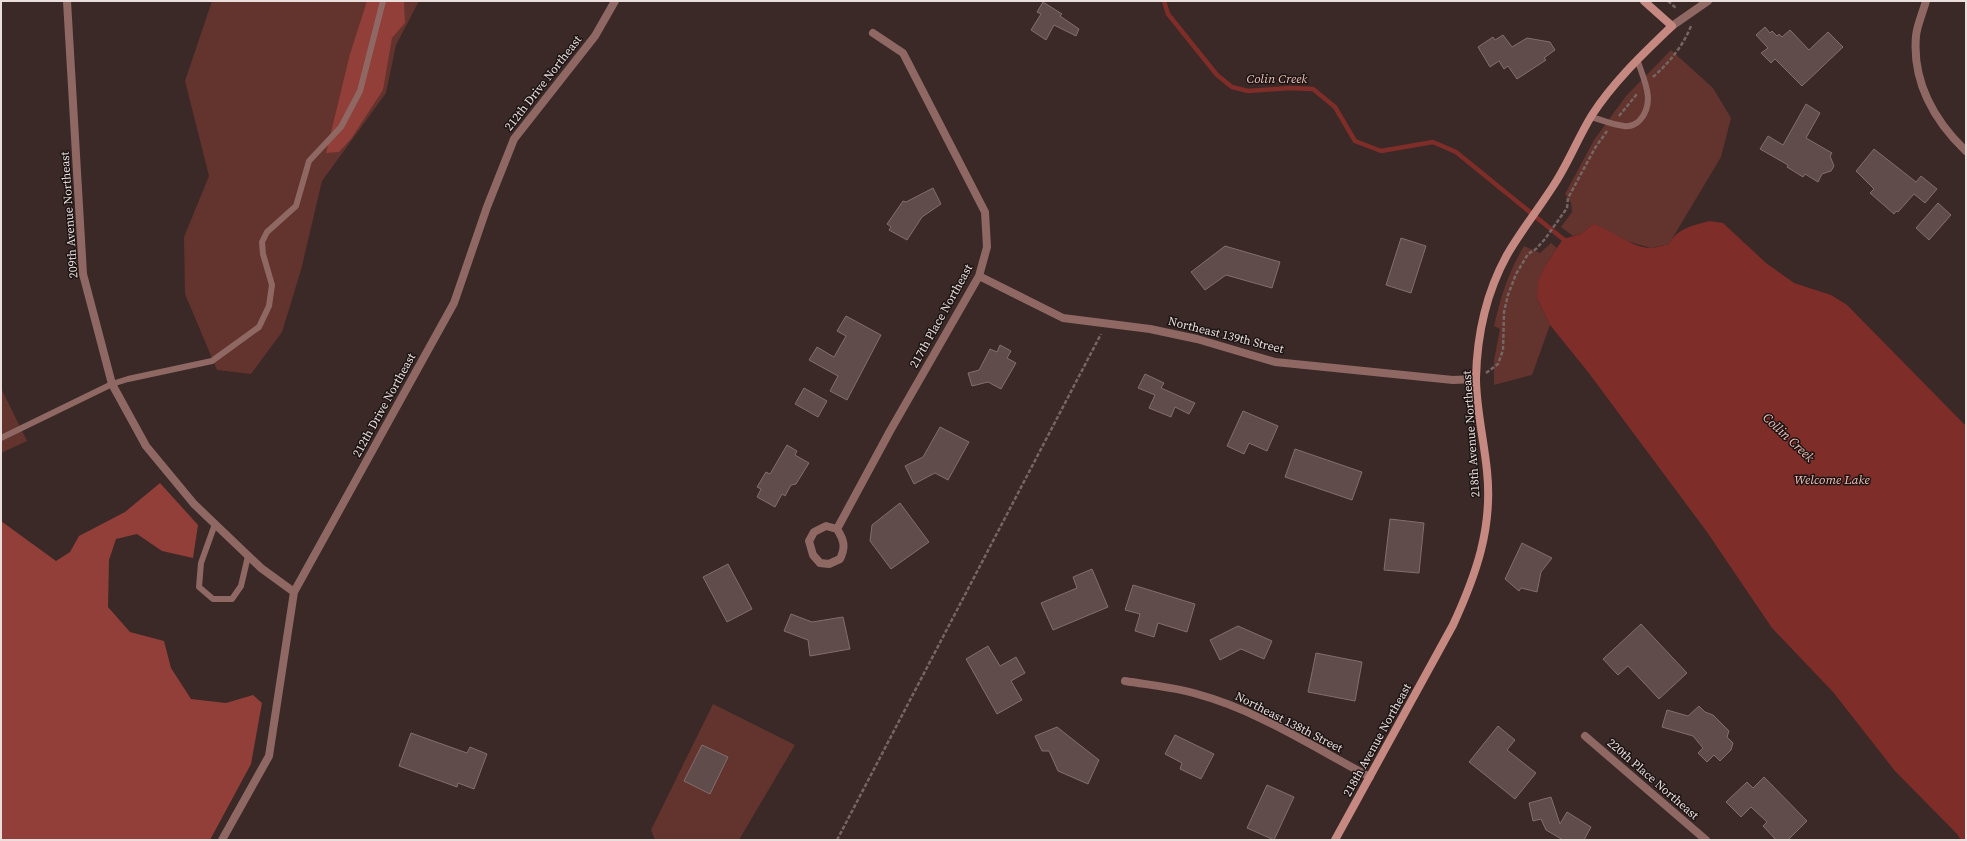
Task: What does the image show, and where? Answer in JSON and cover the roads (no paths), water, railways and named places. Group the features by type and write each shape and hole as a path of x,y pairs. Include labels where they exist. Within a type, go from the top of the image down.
{"street":[{"name":"209th Avenue Northeast","path":"67,1 83,274 112,384 146,446 194,504 261,568 294,592"},
{"name":"212th Drive Northeast","path":"222,840 269,756 294,592 454,303 487,207 514,139 595,36 615,1"},
{"path":"1644,1 1672,26 1708,1"},
{"path":"1926,1 1916,36 1918,67 1923,88 1929,106 1950,135 1966,151"},
{"name":"218th Avenue Northeast","path":"1336,840 1453,626 1469,591 1480,560 1485,537 1488,508 1487,473 1476,379 1481,327 1490,292 1508,255 1557,180 1592,116 1608,92 1637,59 1672,26"},
{"name":"217th Place Northeast","path":"837,529 890,431 979,276 987,247 985,212 903,53 874,33"},
{"name":"Northeast 139th Street","path":"979,276 1063,318 1150,329 1197,339 1275,362 1453,380 1476,379"},
{"path":"826,526 837,529 844,540 844,551 840,559 829,564 820,563 813,555 809,541 814,532 826,526"},
{"name":"Northeast 138th Street","path":"1125,681 1197,694 1228,704 1370,776"},
{"name":"220th Place Northeast","path":"1585,736 1706,840"}],"lane":[{"path":"1,438 112,384 128,379 212,362 259,327 269,306 272,285 263,254 262,242 267,232 296,206 309,161 341,127 360,91 383,1"},
{"path":"1592,116 1626,126 1637,124 1646,113 1649,106 1649,97 1637,59"},
{"path":"215,524 201,563 200,587 213,599 232,599 241,586 248,556"}],"water":[{"name":"Welcome Lake","path":"1709,221 1723,223 1766,263 1794,283 1831,295 1847,305 1966,426 1966,840 1961,840 1957,834 1895,771 1833,692 1772,628 1707,532 1588,372 1550,325 1537,298 1538,282 1545,266 1563,239 1581,234 1593,224 1635,245 1655,248 1669,244 1677,234 1686,228"}],"waterway":[{"name":"Colin Creek","path":"1164,1 1168,14 1217,75 1232,87 1248,91 1290,88 1313,89 1335,107 1355,141 1381,151 1433,142 1456,152 1568,243"}],"water label":[{"name":"Collin Creek","path":"1789,437"}]}
